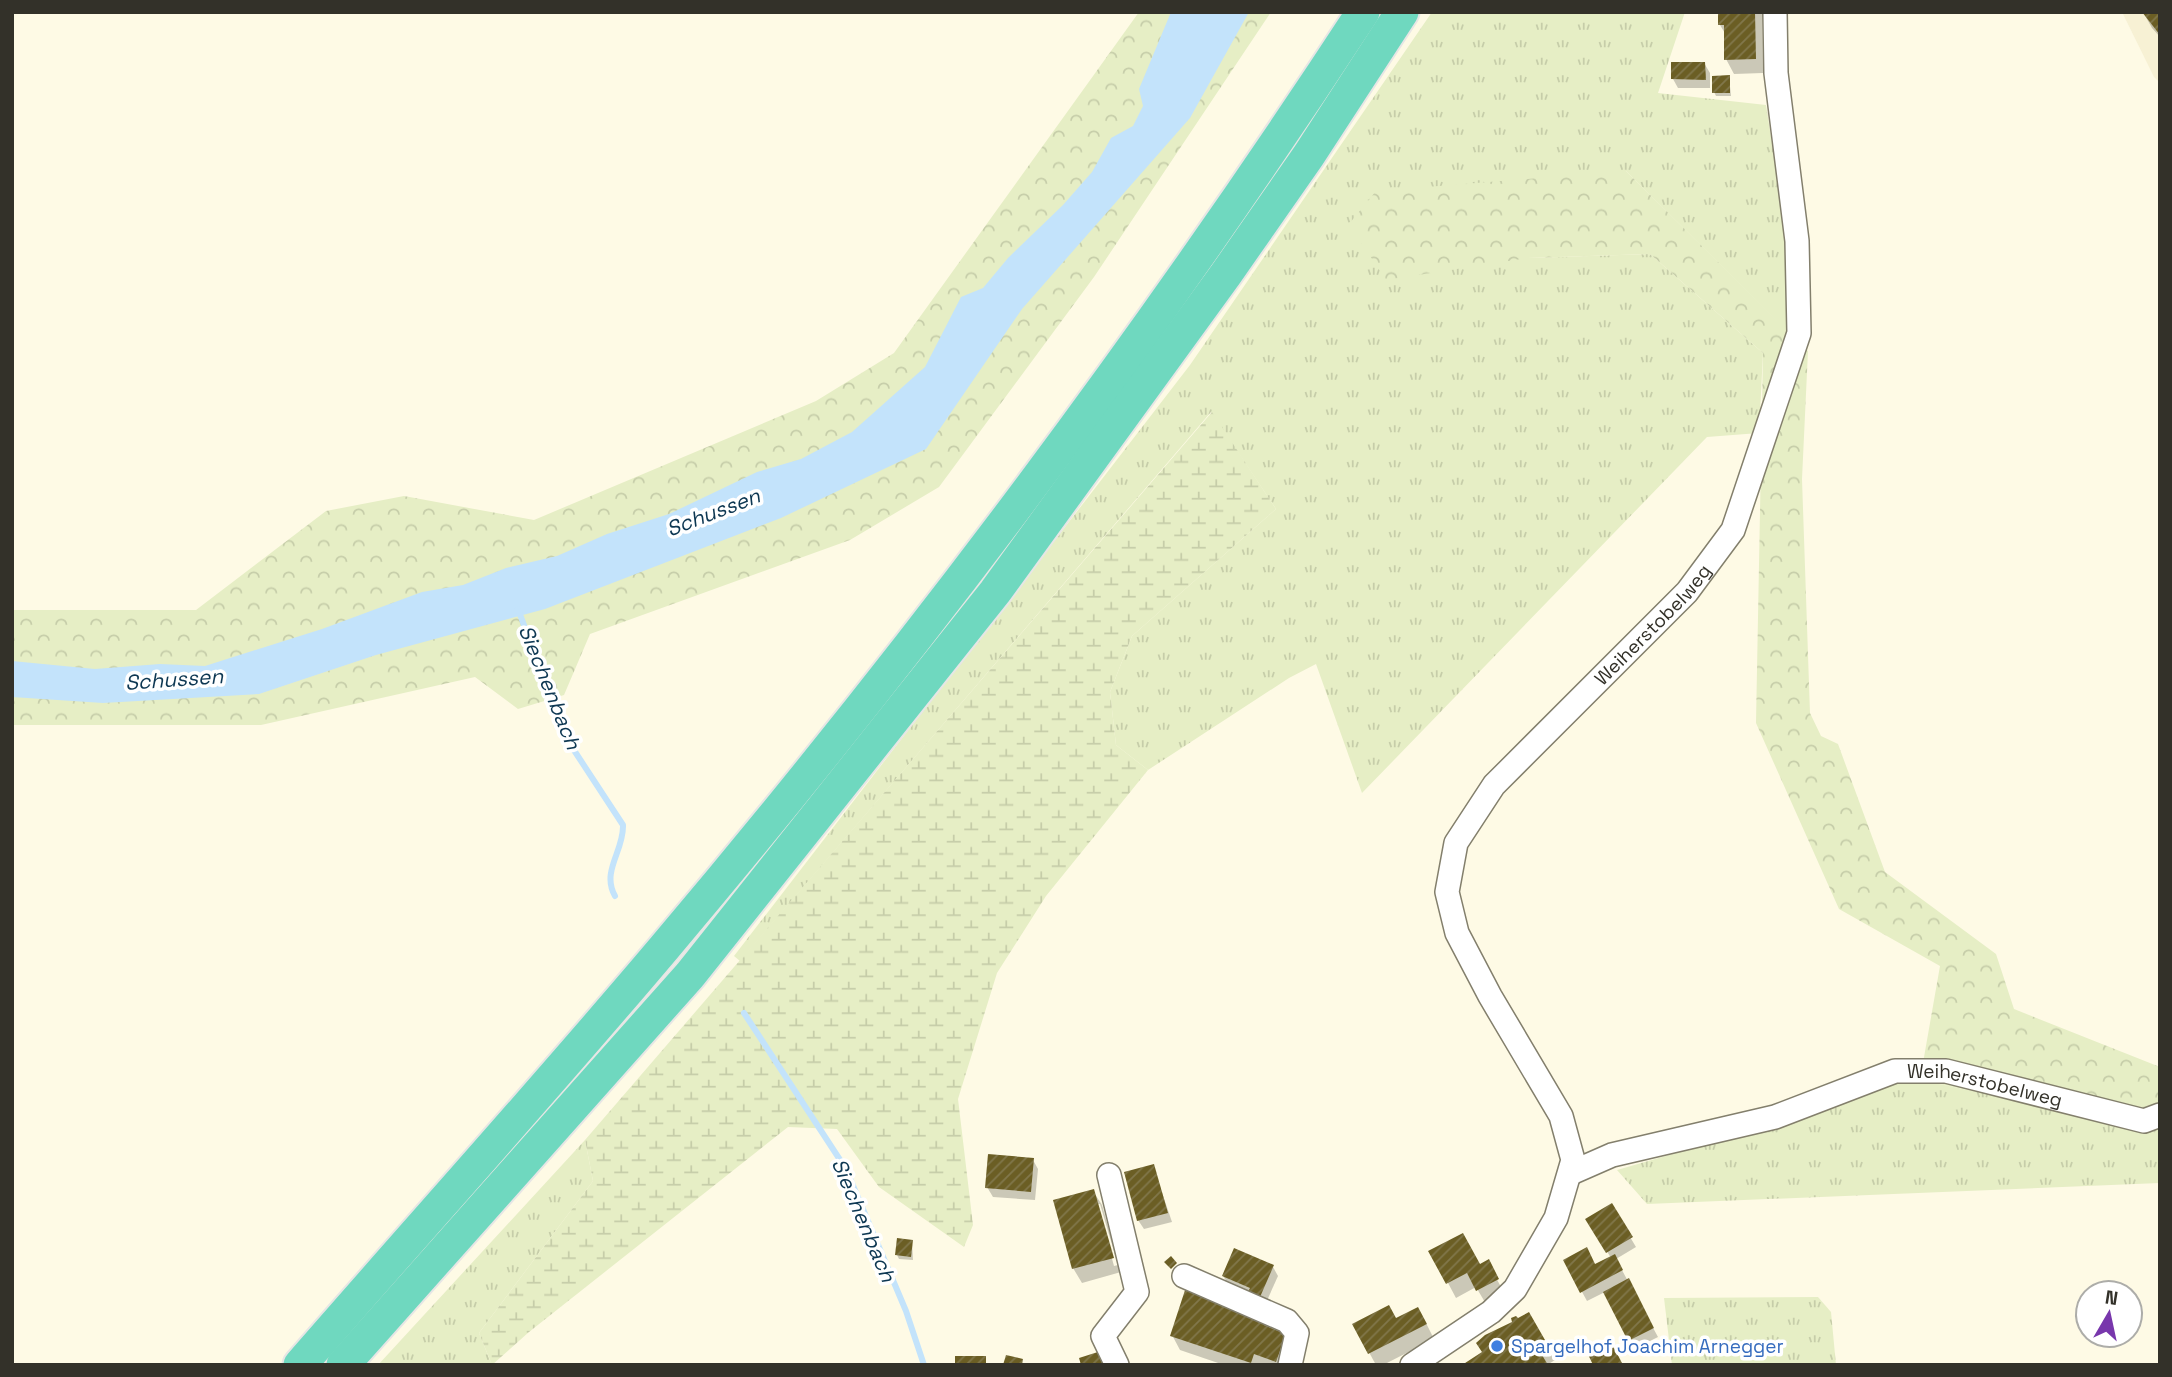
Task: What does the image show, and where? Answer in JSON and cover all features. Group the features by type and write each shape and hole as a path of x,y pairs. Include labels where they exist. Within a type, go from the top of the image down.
{"highway":[{"path":"300,1365 664,948 857,712 1045,471 1281,138 1363,12"},
{"path":"343,1365 690,975 995,592 1256,230 1402,12"}],"street":[{"name":"Weiherstobelweg","path":"1412,1365 1506,1301 1525,1274 1556,1218 1573,1160 1561,1116 1490,996 1457,933 1447,892 1457,843 1494,785 1687,592 1733,530 1799,333 1797,240 1776,73 1775,12"},
{"name":"Weiherstobelweg","path":"1571,1173 1612,1155 1775,1117 1895,1071 1946,1071 2144,1121 2160,1115"},
{"path":"1109,1175 1138,1292 1103,1336 1117,1365"},
{"path":"1184,1276 1287,1321 1297,1333 1290,1365"}],"shaded area":[{"path":"2122,12 2160,12 2160,83 2154,77"}],"green space":[{"path":"1139,12 1271,12 1094,277 939,487 850,540 590,634 564,695 518,709 475,677 261,725 12,725 12,610 196,610 326,511 404,496 534,520 816,401 894,353"},
{"path":"1432,12 1685,12 1658,93 1766,105 1788,246 1787,331 1626,171 1528,258 1650,254 1763,353 1759,433 1707,437 1362,793 1316,664 1289,678 1148,770 1116,745 1110,692 1132,636 1276,509 1211,412 740,961 734,956 1190,365"},
{"path":"1626,171 1808,351 1802,479 1810,713 1821,736 1838,744 1885,872 1996,954 2014,1009 2160,1067 2160,1130 1920,1080 1940,966 1839,909 1756,723 1763,353 1650,254 1528,258 1386,280 1349,224 1376,191"},
{"path":"1212,412 1276,509 1132,636 1110,692 1116,745 1148,770 1046,896 997,973 958,1099 973,1225 964,1247 879,1187 837,1129 788,1127 529,1332 492,1365 479,1333 593,1181 585,1140"},
{"path":"1920,1080 2160,1130 2160,1183 1647,1204 1617,1170 1780,1123 1889,1082"},
{"path":"585,1140 593,1181 479,1333 492,1365 378,1365"},
{"path":"1818,1297 1831,1312 1836,1365 1672,1365 1664,1298"}],"water":[{"name":"Schussen","path":"1171,12 1249,12 1190,118 1022,309 926,449 781,518 545,609 376,655 259,694 103,703 12,697 12,661 95,669 160,664 205,666 322,629 422,592 463,585 506,568 557,556 607,534 669,514 757,472 801,459 852,432 925,367 961,297 983,288 1008,258 1063,205 1092,172 1111,138 1133,126 1143,106 1139,89"}],"building":[{"path":"1718,12 1755,12 1756,59 1724,60 1724,25 1718,25"},
{"path":"2142,12 2160,12 2160,35"},
{"path":"1671,62 1705,62 1706,80 1671,79"},
{"path":"1730,75 1730,93 1712,93 1712,76"},
{"path":"988,1154 1034,1158 1031,1192 985,1188"},
{"path":"1154,1164 1168,1213 1137,1221 1124,1172"},
{"path":"1094,1189 1114,1258 1072,1269 1053,1200"},
{"path":"1612,1203 1633,1237 1606,1253 1585,1219"},
{"path":"1463,1233 1480,1264 1489,1259 1499,1279 1476,1291 1467,1273 1446,1284 1428,1251"},
{"path":"897,1238 913,1240 911,1257 895,1255"},
{"path":"1587,1247 1595,1264 1615,1254 1623,1270 1580,1293 1563,1260"},
{"path":"1234,1248 1274,1265 1260,1297 1248,1292 1250,1288 1222,1276"},
{"path":"1171,1256 1177,1263 1171,1269 1164,1262"},
{"path":"1629,1278 1654,1328 1628,1341 1603,1292"},
{"path":"1187,1284 1205,1290 1202,1297 1266,1319 1264,1325 1286,1334 1276,1362 1254,1354 1251,1363 1170,1336"},
{"path":"1389,1305 1396,1318 1418,1307 1427,1324 1368,1354 1352,1324"},
{"path":"1529,1312 1545,1340 1536,1345 1548,1365 1462,1365 1482,1352 1476,1343 1485,1335 1512,1322 1511,1318 1518,1318"},
{"path":"1609,1338 1623,1365 1593,1365 1586,1350"},
{"path":"1101,1351 1105,1365 1081,1365 1079,1358"},
{"path":"1006,1355 1023,1359 1022,1365 1003,1365"},
{"path":"955,1356 986,1356 986,1365 955,1365"}],"waterway":[{"name":"Siechenbach","path":"518,609 566,738 623,825 610,878 615,896"},
{"name":"Siechenbach","path":"744,1013 846,1169 906,1311 924,1365"}],"place":[{"name":"Spargelhof Joachim Arnegger","path":"1497,1346"}]}
